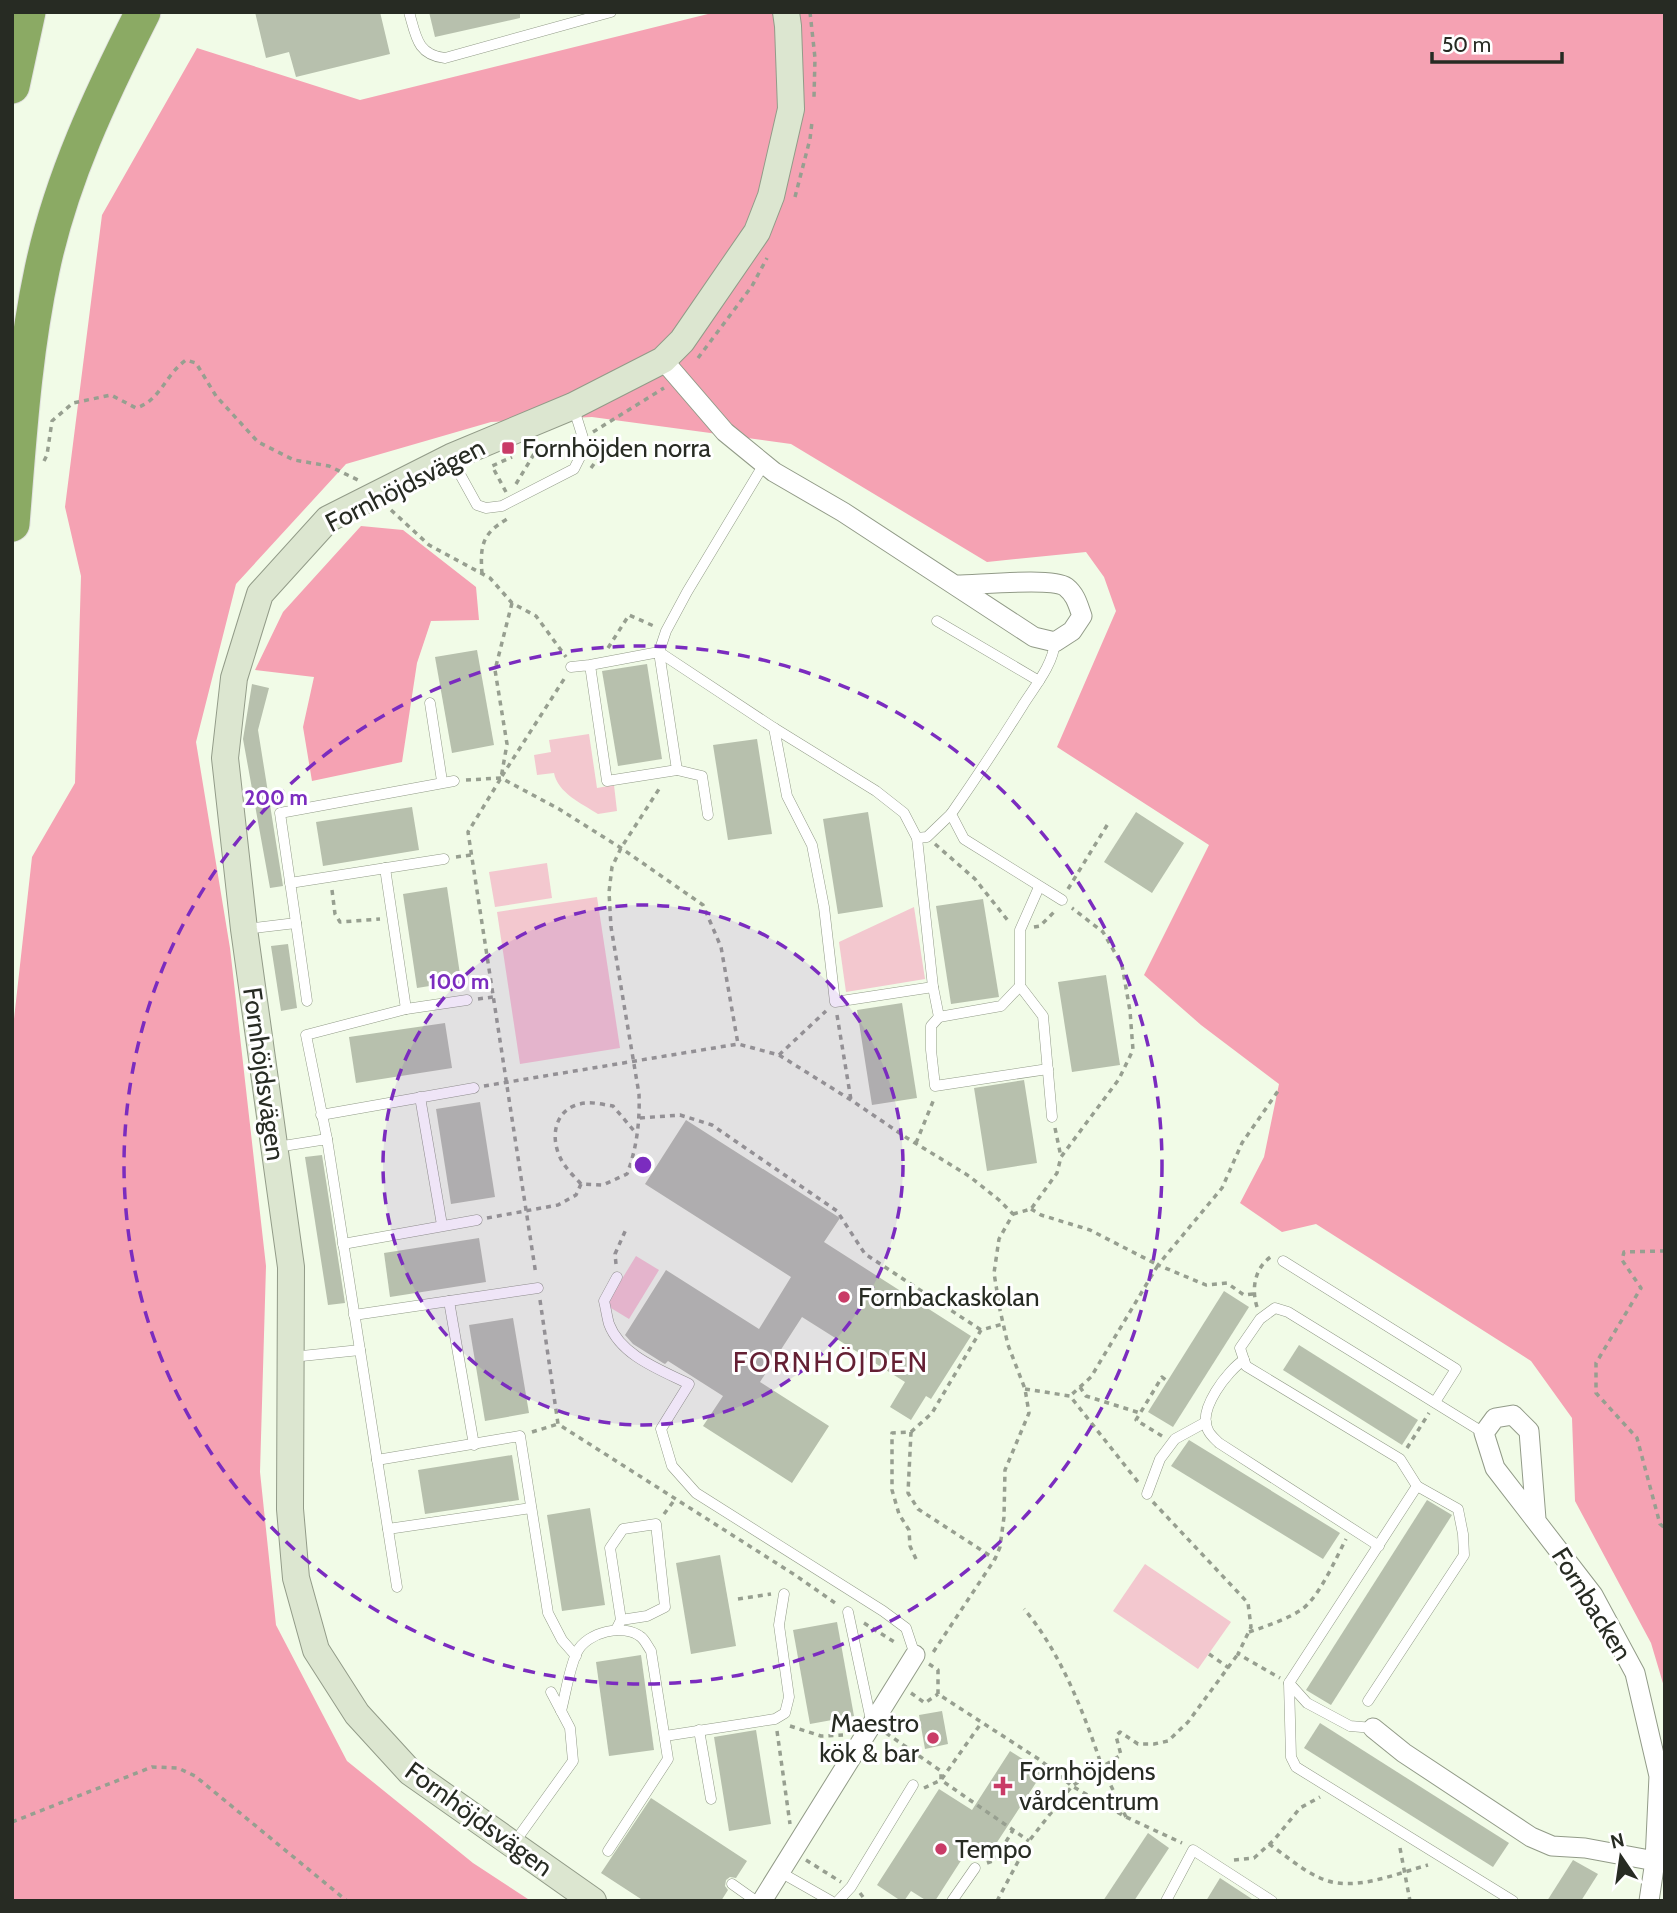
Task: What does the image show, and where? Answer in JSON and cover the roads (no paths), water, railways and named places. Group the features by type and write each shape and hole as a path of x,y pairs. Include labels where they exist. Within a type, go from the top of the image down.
{"highway":[{"path":"12,86 27,12"},
{"path":"12,524 24,375 42,270 75,162 103,91 143,12"}],"street":[{"name":"Fornhöjdsvägen","path":"593,1901 410,1772 357,1714 316,1650 296,1578 290,1509 291,1267 244,929 225,758 234,678 260,594 328,519 451,457 573,406 663,360 682,341 757,232 771,195 791,109 786,12"},
{"path":"663,360 725,432 764,464 957,585 1034,638 1055,642 1072,631 1082,616 1076,597 1064,585 1036,582 957,585"},
{"name":"Fornbacken","path":"1536,1519 1529,1431 1513,1415 1495,1418 1484,1433 1495,1468 1593,1595 1635,1673 1659,1776 1656,1861 1649,1901"},
{"path":"762,1901 786,1875 921,1663"},
{"path":"1373,1728 1405,1753 1531,1837 1552,1846 1585,1848 1656,1861"}],"lane":[{"path":"409,12 420,47 430,56 445,58 611,12"},
{"path":"451,457 477,505 486,508 502,506 574,469 581,455 583,438 573,406"},
{"path":"677,770 659,652 666,631 764,464"},
{"path":"937,621 1039,681"},
{"path":"922,838 951,814 995,751 1039,681 1054,653 1055,642"},
{"path":"571,667 659,652 876,791 904,813 922,838 933,987 939,1017"},
{"path":"595,664 607,781 677,770 702,776 708,815"},
{"path":"430,703 442,781"},
{"path":"774,728 787,796 811,845 824,907 835,1002 933,987"},
{"path":"307,1001 280,813 454,780"},
{"path":"951,814 964,839 1062,900"},
{"path":"290,883 444,859"},
{"path":"385,868 406,1009"},
{"path":"1039,887 1020,930 1020,986 1043,1016 1052,1117"},
{"path":"244,929 296,923"},
{"path":"1020,986 1001,1006 939,1017 931,1026 935,1086 1048,1069"},
{"path":"397,1587 327,1139 306,1035 406,1009 467,1000"},
{"path":"321,1115 474,1088"},
{"path":"420,1097 442,1226"},
{"path":"275,1147 327,1139"},
{"path":"343,1244 477,1220"},
{"path":"1283,1261 1456,1369 1435,1402"},
{"path":"617,1277 604,1301 609,1325 621,1343 642,1360 689,1384 661,1429 672,1465 696,1493 904,1626 921,1663"},
{"path":"354,1315 538,1288"},
{"path":"449,1301 474,1445"},
{"path":"1368,1701 1464,1555 1464,1534 1458,1509 1418,1486 1400,1459 1246,1366 1240,1348 1260,1319 1275,1308 1288,1312 1484,1433"},
{"path":"292,1357 360,1350"},
{"path":"1244,1360 1231,1368 1206,1409 1206,1429 1219,1443 1379,1546"},
{"path":"1147,1494 1160,1459 1172,1442 1206,1422"},
{"path":"377,1460 520,1436 548,1613 562,1640 576,1656"},
{"path":"1418,1486 1289,1683 1291,1757 1296,1767 1513,1901"},
{"path":"388,1529 531,1508"},
{"path":"561,1711 576,1656 586,1641 618,1625 666,1607 656,1524 623,1530 610,1548 618,1625"},
{"path":"665,1736 775,1719 785,1713 789,1697 779,1625 784,1594"},
{"path":"848,1612 874,1734"},
{"path":"608,1851 668,1759 651,1651 641,1637 618,1625"},
{"path":"1289,1683 1307,1703 1350,1726 1373,1728"},
{"path":"512,1846 573,1761 570,1728 551,1692"},
{"path":"699,1730 711,1799"},
{"path":"838,1901 850,1887 913,1785"},
{"path":"1166,1901 1193,1850 1272,1901"},
{"path":"952,1901 975,1867"},
{"path":"786,1875 831,1901"},
{"path":"732,1884 756,1901"}],"place":[{"name":"Fornhöjden norra","path":"508,448"},
{"name":"Fornbackaskolan","path":"844,1297"},
{"name":"Maestro kök & bar","path":"933,1738"},
{"name":"Fornhöjdens vårdcentrum","path":"1003,1786"},
{"name":"Tempo","path":"941,1849"}],"district":[{"name":"FORNHÖJDEN","path":"831,1362"}]}
